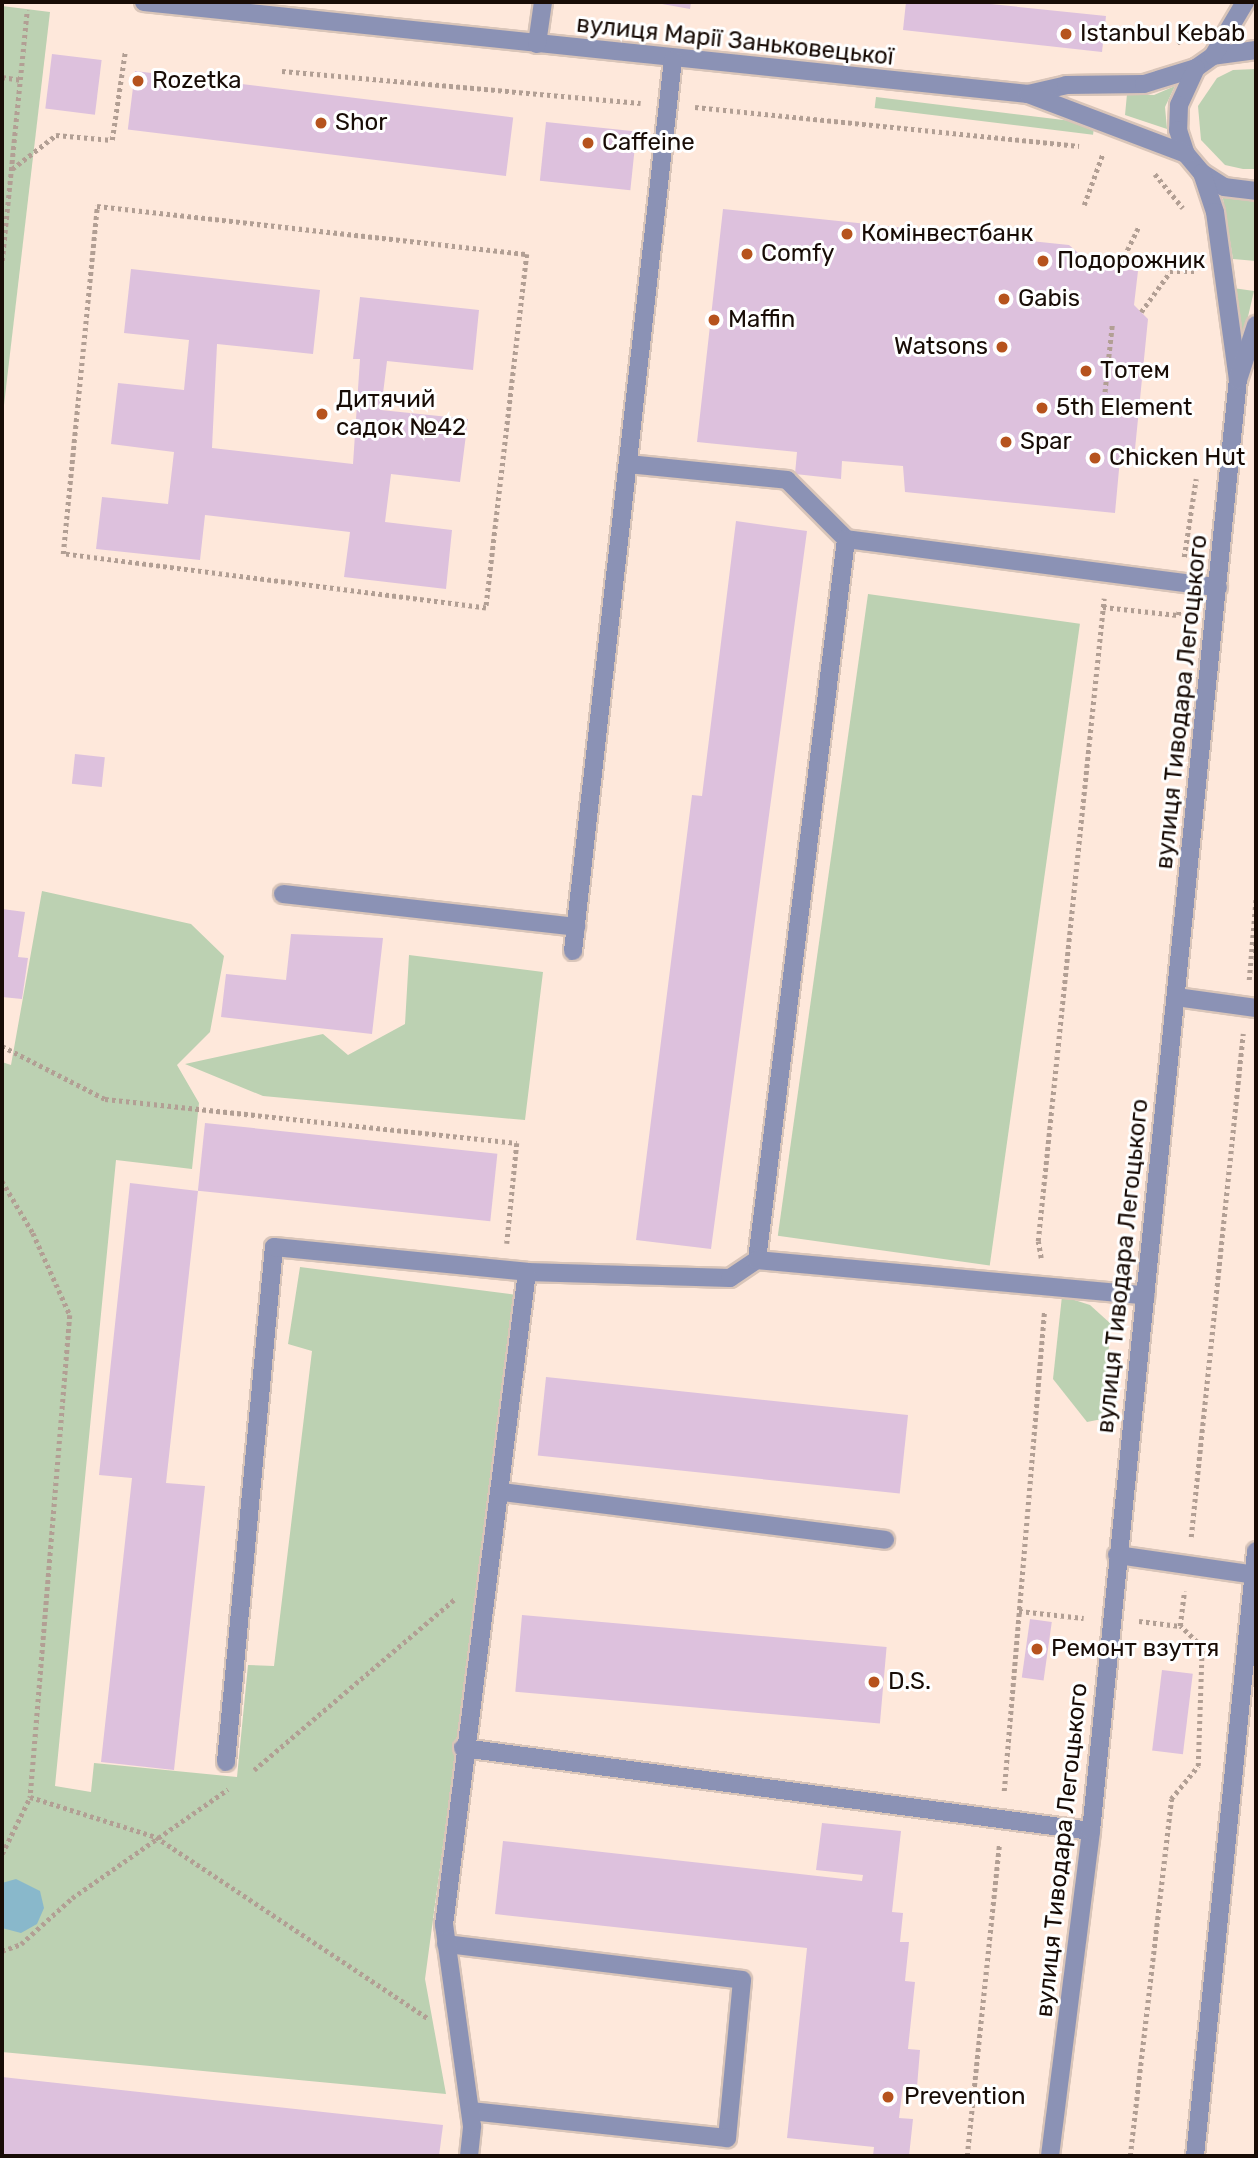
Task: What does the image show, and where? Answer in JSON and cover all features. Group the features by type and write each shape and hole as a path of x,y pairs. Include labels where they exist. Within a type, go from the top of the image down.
{"street":[{"name":"вулиця Марії Заньковецької","path":"144,2 196,5 673,60 1028,94 1185,154"},
{"path":"537,44 543,2"},
{"path":"1245,2 1213,56 1196,68 1179,105 1178,130 1185,154 1202,173 1224,187 1256,191"},
{"path":"1213,56 1256,50"},
{"path":"573,951 673,60"},
{"name":"вулиця Марії Заньковецької","path":"1028,94 1066,85 1144,84 1196,68"},
{"name":"вулиця Тиводара Легоцького","path":"1202,173 1226,271 1228,335 1238,380"},
{"name":"вулиця Тиводара Легоцького","path":"1049,2156 1091,1831 1238,380 1255,336"},
{"path":"628,464 787,480 846,538 1106,576 1218,587"},
{"path":"758,1260 846,538"},
{"path":"283,894 576,927"},
{"path":"1176,997 1251,1007"},
{"path":"226,1762 274,1247 527,1272 730,1278 758,1260 1145,1295"},
{"path":"469,2156 470,2110 444,1925 463,1748 502,1492 527,1272"},
{"path":"502,1492 885,1541"},
{"path":"1195,2156 1256,1551"},
{"path":"1117,1555 1255,1575"},
{"path":"463,1748 1091,1831"},
{"path":"446,1944 742,1980 727,2138 470,2110"}],"path":[{"path":"2,261 27,10"},
{"path":"11,169 56,135 112,140 125,52"},
{"path":"282,71 669,105 1083,147"},
{"path":"2,77 20,80"},
{"path":"1094,148 1115,154"},
{"path":"1084,205 1105,149"},
{"path":"1144,167 1186,213"},
{"path":"97,206 527,254 486,608 62,554 97,206"},
{"path":"1118,269 1138,228"},
{"path":"1142,312 1170,272"},
{"path":"1104,399 1112,325"},
{"path":"1103,607 1178,615 1198,466"},
{"path":"967,2156 1001,1818 1046,1285 1038,1241 1106,576"},
{"path":"1180,1626 1251,1007 1256,898"},
{"path":"2,1046 105,1099 517,1143 504,1270"},
{"path":"2,1181 33,1233 70,1315 30,1797 2,1854"},
{"path":"243,1780 490,1569"},
{"path":"1019,1611 1084,1618"},
{"path":"1130,2156 1171,1799 1198,1766 1202,1647 1180,1626 1133,1621"},
{"path":"2,1951 21,1944 156,1837 232,1787"},
{"path":"30,1797 156,1837 321,1951 459,2038"}],"green space":[{"path":"2,6 50,12 2,422"},
{"path":"1256,69 1256,169 1225,165 1201,140 1198,106 1217,78 1233,70"},
{"path":"1175,86 1165,107 1167,129 1125,115 1127,94 1154,95"},
{"path":"876,97 1094,124 1093,135 875,108"},
{"path":"1222,193 1256,199 1256,261 1233,259"},
{"path":"1233,288 1254,291 1239,355"},
{"path":"868,594 1080,624 990,1265 778,1236"},
{"path":"42,891 191,924 224,956 210,1032 177,1065 199,1103 192,1169 116,1160 55,1786 91,1792 94,1763 237,1777 248,1665 274,1666 312,1351 288,1344 300,1267 517,1295 425,1979 446,2094 2,2052 2,1062 11,1065"},
{"path":"409,955 543,972 525,1120 263,1096 185,1064 323,1034 348,1055 405,1024"},
{"path":"1062,1296 1090,1305 1111,1324 1102,1419 1087,1422 1053,1379"}],"water":[{"path":"16,1879 40,1891 44,1908 37,1924 21,1933 2,1928 2,1883"}],"building":[{"path":"651,2 691,2 690,9"},
{"path":"906,2 971,2 1106,16 1102,52 903,30"},
{"path":"52,54 102,60 95,115 45,109"},
{"name":"Shor","path":"135,71 513,117 506,176 128,130"},
{"path":"546,122 637,132 630,190 540,181"},
{"path":"723,209 1069,245 1091,264 1138,271 1134,305 1148,319 1135,449 1121,448 1115,513 905,492 903,466 842,461 841,479 795,474 797,452 697,442"},
{"path":"131,269 320,290 313,354 217,344 212,448 353,464 360,359 353,359 360,297 479,310 473,370 387,361 381,410 468,419 460,482 391,474 385,522 452,530 446,589 344,577 350,532 205,515 200,560 96,549 102,497 168,504 174,452 111,444 118,383 184,390 189,340 124,333"},
{"path":"736,521 807,531 711,1249 636,1240 692,795 702,796"},
{"path":"75,754 105,757 102,787 72,784"},
{"path":"2,909 25,912 18,957 28,958 22,999 2,997"},
{"path":"291,934 383,938 372,1034 221,1017 226,974 286,980"},
{"path":"205,1123 497,1154 490,1221 198,1191"},
{"path":"130,1183 198,1191 166,1483 205,1486 174,1770 101,1762 132,1478 99,1475"},
{"path":"546,1377 908,1415 900,1494 538,1456"},
{"path":"522,1615 887,1647 880,1724 515,1692"},
{"name":"Ремонт взуття","path":"1030,1619 1052,1622 1044,1680 1022,1677"},
{"path":"1162,1670 1193,1674 1183,1754 1152,1750"},
{"path":"822,1823 901,1831 892,1912 903,1913 900,1942 909,1942 905,1981 915,1982 908,2049 920,2050 917,2087 903,2086 899,2118 913,2119 909,2156 873,2156 874,2147 787,2138 807,1948 495,1914 503,1841 862,1881 863,1875 816,1870"},
{"path":"2,2077 443,2125 439,2156 2,2155"}],"place":[{"name":"Istanbul Kebab","path":"1066,34"},
{"name":"Rozetka","path":"138,81"},
{"name":"Shor","path":"321,123"},
{"name":"Caffeine","path":"588,143"},
{"name":"Комінвестбанк","path":"847,234"},
{"name":"Comfy","path":"747,254"},
{"name":"Подорожник","path":"1043,261"},
{"name":"Gabis","path":"1004,299"},
{"name":"Maffin","path":"714,320"},
{"name":"Watsons","path":"1002,347"},
{"name":"Тотем","path":"1086,371"},
{"name":"5th Element","path":"1042,408"},
{"name":"Дитячий садок №42","path":"322,414"},
{"name":"Spar","path":"1006,442"},
{"name":"Chicken Hut","path":"1095,458"},
{"name":"Ремонт взуття","path":"1037,1649"},
{"name":"D.S.","path":"874,1682"},
{"name":"Prevention","path":"888,2097"}]}
